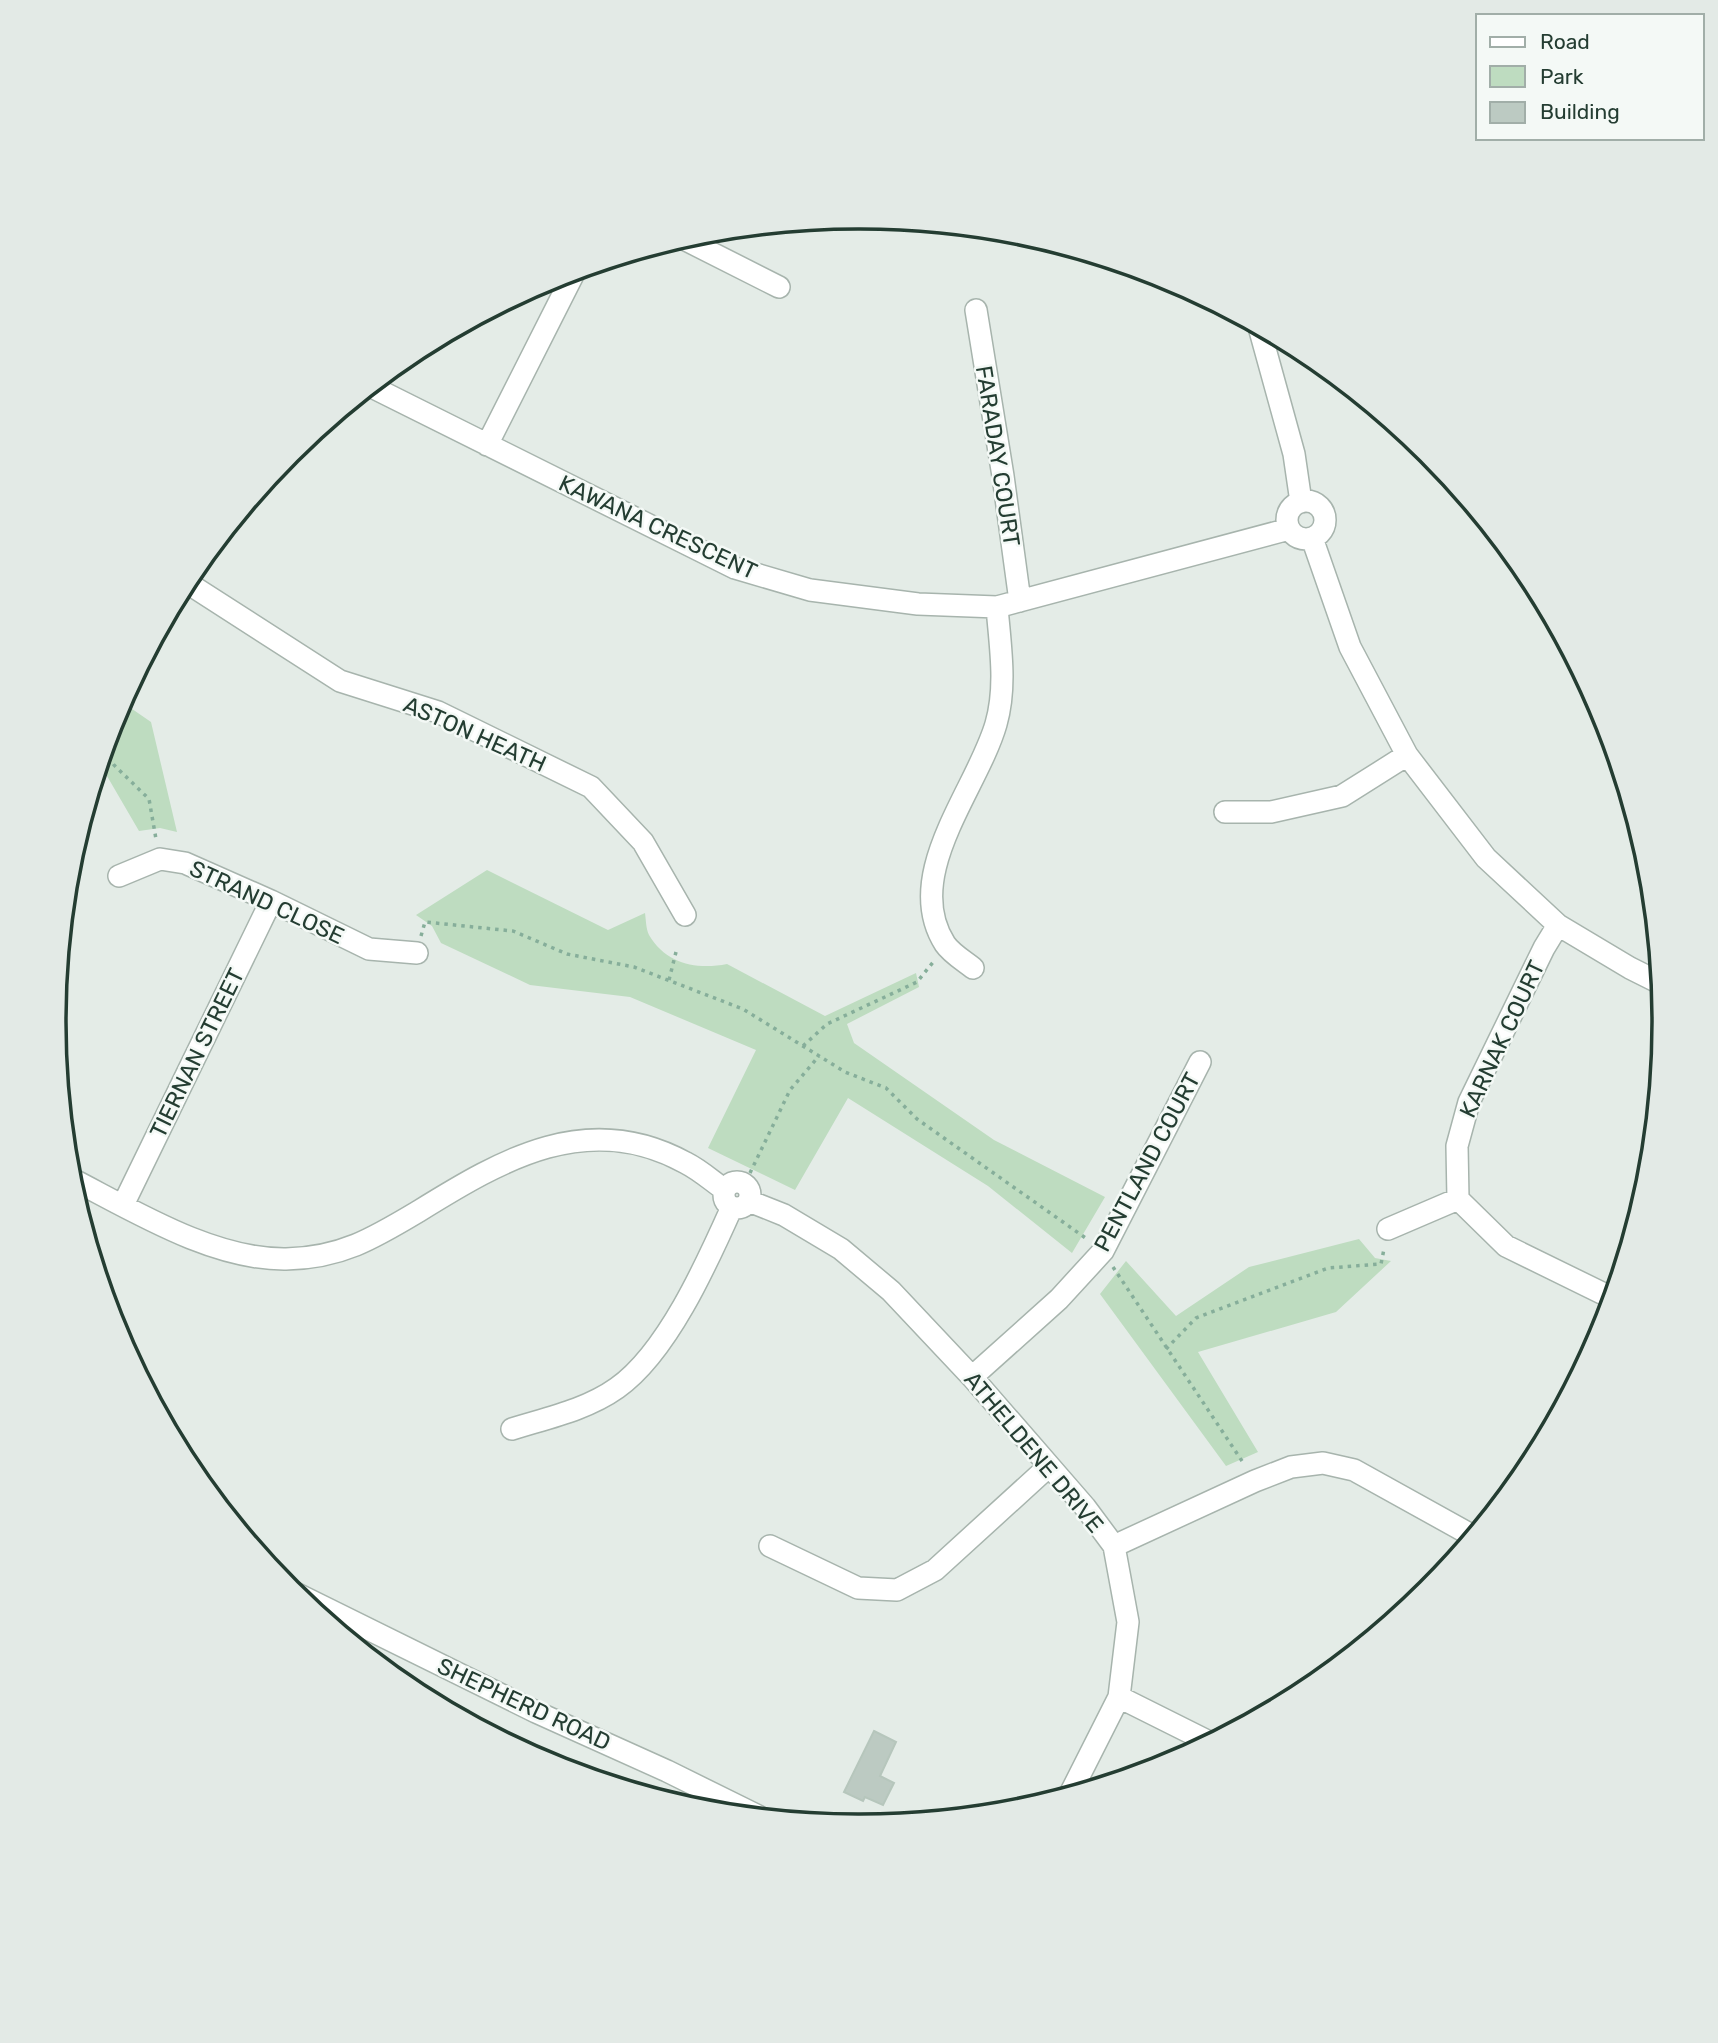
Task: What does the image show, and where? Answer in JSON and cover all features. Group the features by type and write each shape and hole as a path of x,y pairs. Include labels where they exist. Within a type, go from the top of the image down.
{"street":[{"path":"697,246 779,288"},
{"path":"487,445 568,284"},
{"name":"FARADAY COURT","path":"976,310 1020,601"},
{"path":"1263,340 1294,454 1301,502"},
{"name":"KAWANA CRESCENT","path":"380,391 735,568 810,590 918,604 997,607 1289,529"},
{"path":"1301,502 1314,503 1319,507 1324,517 1322,530 1312,538 1299,538 1289,529 1287,516 1290,510 1301,502"},
{"path":"1312,538 1350,648 1407,755 1486,858 1558,925 1650,978"},
{"name":"ASTON HEATH","path":"196,588 340,681 438,712 591,787 643,842 685,915"},
{"path":"973,968 946,946 935,923 932,896 940,848 996,723 1002,693 997,607"},
{"path":"1226,812 1271,812 1342,796 1407,755"},
{"name":"STRAND CLOSE","path":"119,876 160,859 185,863 369,949 417,953"},
{"name":"TIERNAN STREET","path":"123,1205 271,901"},
{"name":"KARNAK COURT","path":"1458,1199 1457,1146 1469,1102 1544,948 1558,925"},
{"name":"PENTLAND COURT","path":"972,1377 1059,1299 1103,1251 1200,1062"},
{"name":"ATHELDENE DRIVE","path":"84,1185 200,1242 257,1257 287,1259 322,1255 353,1247 383,1234 501,1163 553,1145 589,1140 619,1141 685,1162 735,1200 785,1215 841,1249 891,1291 972,1377 1085,1507 1114,1546 1128,1622 1119,1697 1075,1784"},
{"path":"1388,1229 1458,1199 1506,1246 1603,1293"},
{"path":"512,1429 580,1408 618,1388 647,1360 673,1326 735,1200"},
{"path":"1114,1546 1291,1466 1323,1463 1354,1470 1465,1532"},
{"path":"770,1546 858,1588 897,1590 935,1570 1048,1467"},
{"name":"SHEPHERD ROAD","path":"328,1609 536,1712 732,1803"},
{"path":"1119,1697 1199,1737"}],"path":[{"path":"111,761 149,799 160,859"},
{"path":"417,953 425,922 513,931 567,954 634,967 743,1009 845,1072 886,1087 917,1119 1103,1251 1255,1481"},
{"path":"803,1046 827,1024 917,982 946,946"},
{"path":"669,981 676,952"},
{"path":"750,1173 790,1090 819,1056"},
{"path":"1166,1349 1196,1318 1221,1308 1328,1268 1381,1264 1388,1229"}],"green space":[{"path":"131,708 151,722 177,832 160,828 139,831 106,775"},
{"path":"487,870 608,930 645,913 649,935 664,953 673,959 694,965 727,964 825,1016 916,973 919,987 847,1024 854,1043 994,1140 1105,1197 1072,1253 988,1186 848,1098 795,1190 708,1148 756,1050 630,997 530,985 441,943 432,926 416,915"},
{"path":"1359,1239 1375,1258 1391,1261 1336,1312 1198,1352 1258,1452 1226,1466 1100,1294 1126,1261 1176,1316 1249,1267"}],"building":[{"path":"874,1731 896,1742 880,1776 894,1783 883,1805 865,1797 863,1801 844,1792"}]}
